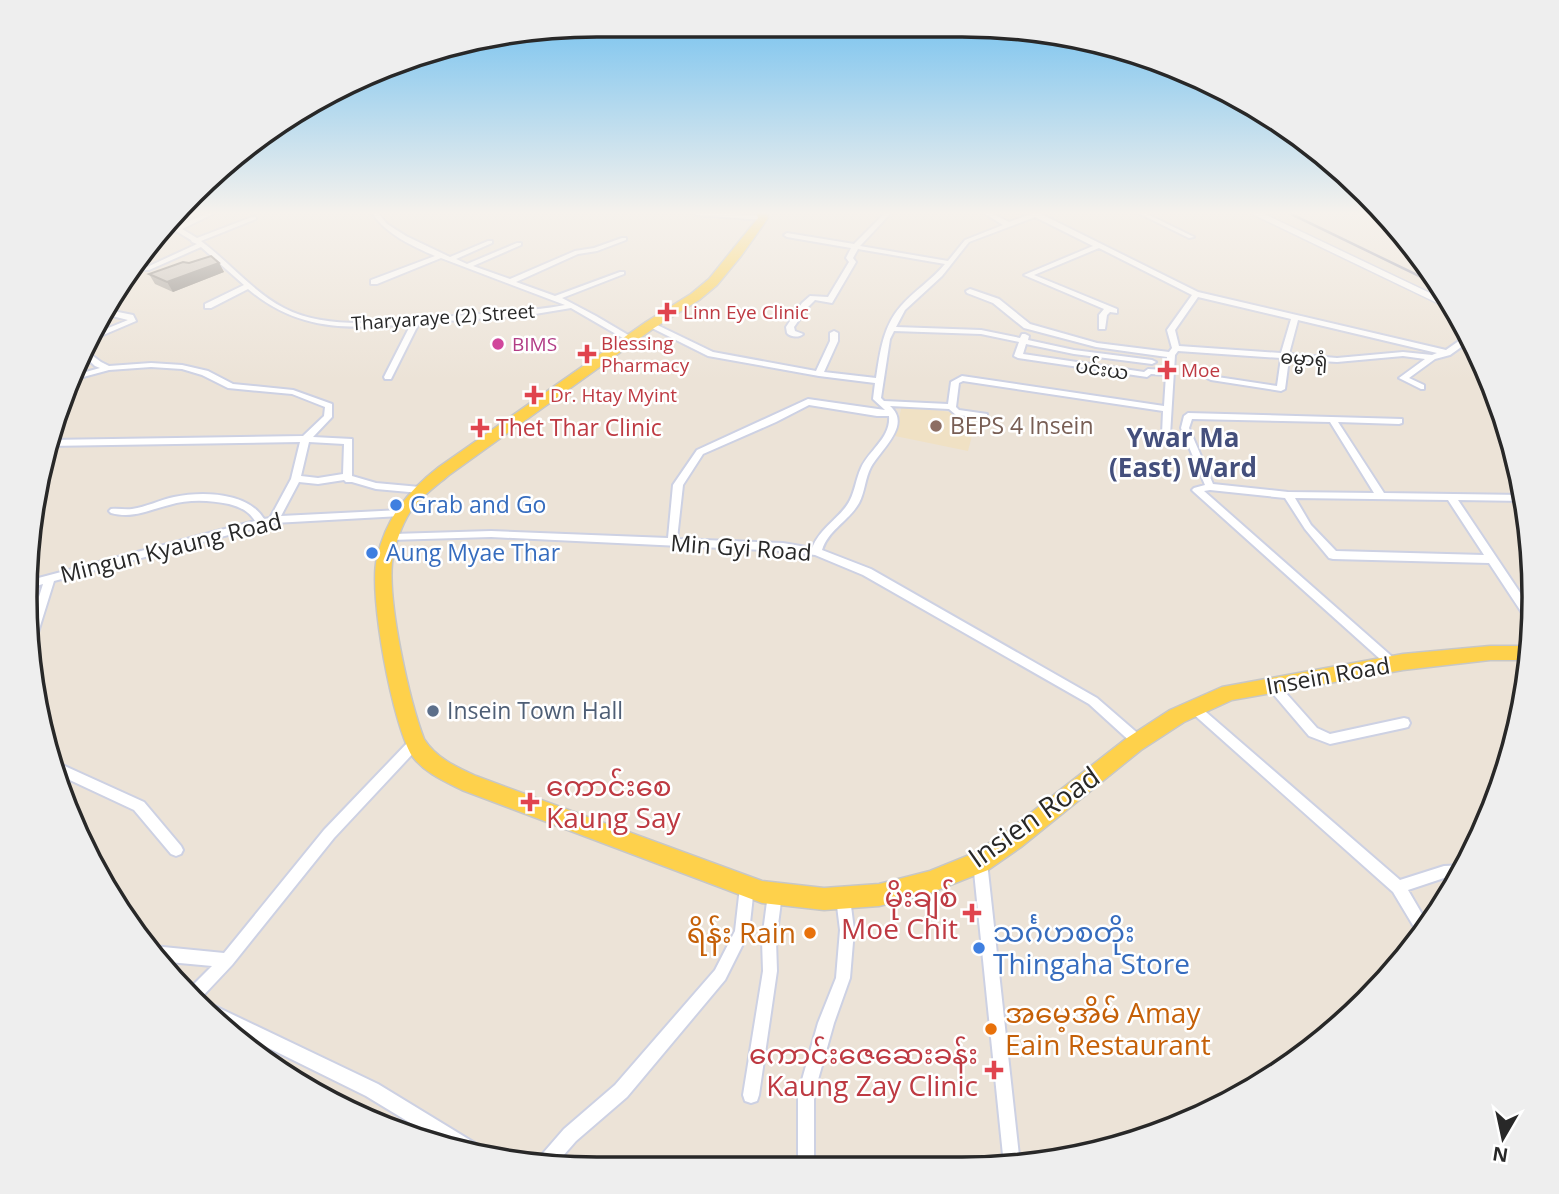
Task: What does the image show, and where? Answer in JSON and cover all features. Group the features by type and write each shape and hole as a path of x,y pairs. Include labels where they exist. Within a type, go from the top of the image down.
{"main road":[{"path":"393,538 401,513 420,490 631,338 695,297 713,282 723,269"},
{"path":"1371,269 1437,301"},
{"name":"Insien Road","path":"393,538 384,563 402,699 415,743 436,768 469,783 747,887 775,894 824,899 879,895 930,881 979,862 1013,840 1139,741"},
{"name":"Insein Road","path":"1139,741 1177,716 1230,693 1393,664 1490,653 1519,653"}],"street":[{"name":"Tharyaraye (2) Street","path":"228,269 282,311 309,319 363,324 572,306"},
{"path":"374,282 413,269"},
{"path":"474,269 572,306 631,338"},
{"path":"510,282 540,269"},
{"path":"799,334 789,330 805,305 813,298 830,300 849,269"},
{"path":"816,552 821,538 854,503 866,467 890,434 894,423 893,413 877,399 890,329 902,309 944,269"},
{"path":"1043,269 1028,275 1112,310 1103,315 1102,327"},
{"path":"1144,269 1196,294 1447,353"},
{"path":"555,299 622,273"},
{"path":"208,306 248,286"},
{"path":"970,291 996,301 1027,326 1023,341"},
{"path":"1166,435 1173,351 1171,330 1196,294"},
{"path":"103,334 132,321 130,317 114,314"},
{"path":"1211,378 1281,389 1285,355 1295,317"},
{"path":"388,377 417,320"},
{"path":"650,325 711,354 818,374 881,381"},
{"name":"ဓမ္မာရုံ","path":"1027,326 1096,345 1173,351 1285,355 1337,360 1404,354 1432,357"},
{"path":"890,329 981,332 1106,357 1152,362"},
{"path":"818,374 834,341 834,333"},
{"name":"ပင်းယ","path":"1023,341 1018,356 1147,375 1148,371 1170,373"},
{"path":"1421,387 1403,378 1432,357 1447,353 1461,343"},
{"path":"91,358 108,368"},
{"path":"83,375 108,368 182,367 205,373 231,386 293,392 310,396 329,406 328,417 304,439 296,479 274,520"},
{"path":"985,416 956,412 952,407 955,383 962,378 1168,409"},
{"path":"672,543 678,485 700,452 808,402 893,413"},
{"path":"882,402 952,407"},
{"path":"1210,487 1185,428 1188,416 1399,421"},
{"path":"1332,419 1381,496"},
{"path":"59,443 304,439 351,442 347,473 349,480"},
{"path":"296,479 318,481 345,477 376,486 420,490"},
{"path":"1393,664 1197,490 1210,487 1288,495 1513,498"},
{"path":"1288,495 1308,527 1333,555 1493,559"},
{"path":"114,510 130,514 165,502 189,497 207,497 247,506 255,511 261,523"},
{"path":"1451,497 1522,603"},
{"name":"Mingun Kyaung Road","path":"37,581 274,520 401,513"},
{"name":"Min Gyi Road","path":"393,538 491,534 783,547 816,552 867,572 1093,701 1139,741"},
{"path":"38,618 50,578"},
{"path":"1273,686 1312,732 1330,739 1404,723"},
{"path":"1195,709 1398,887 1418,922"},
{"path":"198,990 329,834 415,743"},
{"path":"65,772 139,806 176,850"},
{"path":"979,862 1011,1155"},
{"path":"1398,887 1450,871"},
{"path":"553,1155 570,1135 621,1091 720,975 742,932 747,887"},
{"path":"751,1095 770,971 769,940 775,894"},
{"path":"806,1157 806,1094 826,1023 843,978 847,930 843,898"},
{"path":"166,954 226,960"},
{"path":"234,1023 372,1090 450,1137"}],"shaded area":[{"name":"BEPS 4 Insein","path":"902,405 977,416 968,451 895,436"}],"building":[{"path":"164,269 203,269 167,282 149,274"}],"railway":[{"path":"1404,269 1421,277"}],"place":[{"name":"Linn Eye Clinic","path":"667,312"},
{"name":"BIMS","path":"498,344"},
{"name":"Blessing Pharmacy","path":"587,354"},
{"name":"Moe","path":"1167,370"},
{"name":"Dr. Htay Myint","path":"534,395"},
{"name":"BEPS 4 Insein","path":"936,426"},
{"name":"Thet Thar Clinic","path":"480,428"},
{"name":"Grab and Go","path":"396,505"},
{"name":"Aung Myae Thar","path":"372,553"},
{"name":"Insein Town Hall","path":"433,711"},
{"name":"ကောင်းစေ Kaung Say","path":"530,802"},
{"name":"မိုးချစ် Moe Chit","path":"972,913"},
{"name":"ရိန်း Rain","path":"810,933"},
{"name":"သင်္ဂဟစတိုး Thingaha Store","path":"979,948"},
{"name":"အမေ့အိမ် Amay Eain Restaurant","path":"991,1029"},
{"name":"ကောင်းဇေဆေးခန်း Kaung Zay Clinic","path":"994,1070"}],"district":[{"name":"Ywar Ma (East) Ward","path":"1183,453"}]}
